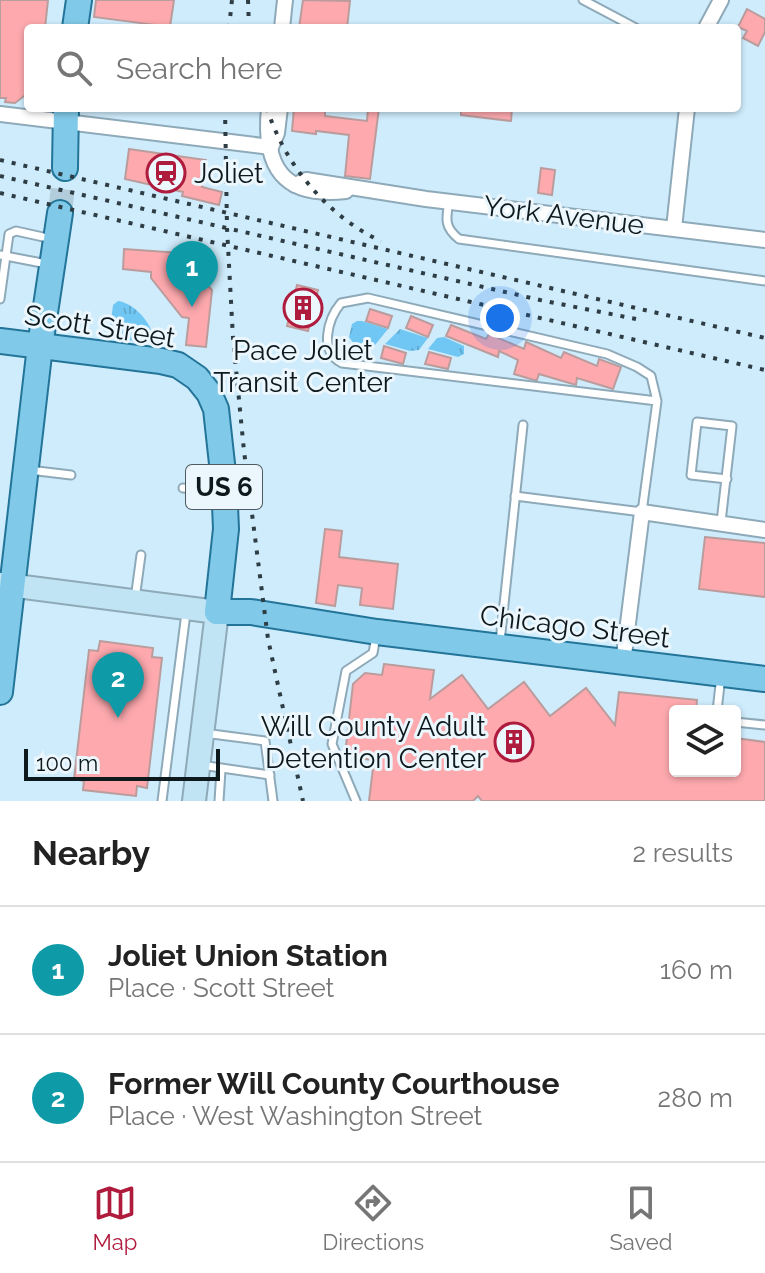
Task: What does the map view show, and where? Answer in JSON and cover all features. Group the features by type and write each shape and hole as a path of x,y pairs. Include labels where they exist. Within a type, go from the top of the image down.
{"main road":[{"path":"76,24 79,0"},
{"path":"58,166 54,147 65,116"},
{"path":"0,692 6,584 26,469 40,346 53,212 43,237 40,346"},
{"name":"Scott Street","path":"0,341 178,365 204,385 214,402 224,487"},
{"name":"US 6","path":"217,612 226,529 224,487"},
{"name":"Chicago Street","path":"217,612 249,625 264,627 309,632 377,632 765,679"}],"street":[{"path":"282,24 285,0"},
{"path":"708,24 721,0"},
{"path":"269,112 267,132 271,147"},
{"path":"271,147 277,133 280,112"},
{"path":"674,228 687,112"},
{"path":"0,114 65,116 271,147"},
{"name":"York Avenue","path":"271,147 282,178 304,190 329,193 362,190 765,240"},
{"path":"623,663 642,512 765,530"},
{"path":"6,584 217,612 194,801"}],"lane":[{"path":"583,0 628,24"},
{"path":"449,201 448,230 459,239 765,281"},
{"path":"0,299 3,256 9,234 16,231 43,237"},
{"path":"3,256 42,263"},
{"path":"515,496 642,512 657,401 651,376 607,354 368,298 341,303 333,316 327,341 330,353 342,363 657,401"},
{"path":"721,525 727,479 732,426 697,422 691,475 727,479"},
{"path":"499,647 523,425"},
{"path":"26,469 71,475"},
{"path":"183,488 205,490 224,487"},
{"path":"135,601 141,555"},
{"path":"162,801 186,608"},
{"path":"356,801 332,744 346,671 373,653 377,632"},
{"path":"718,705 721,674"},
{"path":"741,723 765,725"},
{"path":"202,733 265,741 273,801"},
{"path":"199,765 270,775"},
{"path":"219,801 221,770"}],"green space":[{"path":"118,301 131,306 143,316 154,344 109,337 113,305"},
{"path":"357,321 388,329 375,345 354,344 349,337 352,324"},
{"path":"400,329 428,338 419,350 410,351 385,344"},
{"path":"444,337 464,346 464,354 458,357 428,349 437,338"}],"building":[{"path":"0,0 48,0 45,24 24,24 24,96 15,103 0,98"},
{"path":"96,0 174,0 170,24 94,17"},
{"path":"303,0 350,1 347,24 300,24"},
{"path":"747,9 765,19 765,32 758,46 743,38 747,31 740,24"},
{"path":"294,112 325,112 325,116 367,121 368,112 378,112 370,179 345,176 349,135 292,131"},
{"path":"461,112 512,112 511,121 461,115"},
{"path":"129,149 206,160 202,187 222,192 219,205 182,196 183,192 125,179"},
{"path":"541,168 555,170 552,195 538,193"},
{"path":"124,249 180,253 212,290 206,347 186,345 189,318 182,317 151,278 151,272 123,269"},
{"name":"Pace Joliet Transit Center","path":"297,285 318,290 308,331 287,326"},
{"path":"370,309 392,316 388,328 366,321"},
{"path":"411,316 433,325 428,337 406,328"},
{"path":"451,325 486,339 489,334 524,349 526,342 561,358 564,352 597,366 599,359 621,367 613,389 577,378 576,385 539,374 534,380 514,374 518,360 499,351 498,357 446,336"},
{"path":"384,346 406,353 403,364 381,358"},
{"path":"429,352 451,358 448,369 425,364"},
{"path":"325,529 342,531 339,557 398,564 393,609 360,605 362,588 338,585 335,606 316,603"},
{"path":"705,537 765,543 765,597 699,589"},
{"path":"100,641 153,648 152,657 162,658 147,788 137,786 136,796 83,790 84,781 74,779 89,650 98,651"},
{"path":"384,664 434,670 430,699 462,675 488,709 524,682 550,716 586,688 615,725 619,692 697,700 697,705 669,705 669,777 741,777 741,739 765,742 765,801 482,801 478,796 473,801 369,801 374,760 356,758 346,746 353,684 365,673 382,675"}],"tunnel":[{"path":"60,213 65,168"}],"railway":[{"path":"229,24 232,0"},
{"path":"248,0 249,24"},
{"path":"225,112 233,338 244,451 268,639 303,801"},
{"path":"269,112 285,149 310,186 343,218 381,241"},
{"path":"0,160 765,338"},
{"path":"0,176 540,300 636,319"},
{"path":"0,193 765,370"}],"place":[{"name":"Joliet","path":"166,173"},
{"name":"Joliet Union Station","path":"192,307"},
{"name":"Pace Joliet Transit Center","path":"303,308"},
{"name":"Former Will County Courthouse","path":"118,718"},
{"name":"Will County Adult Detention Center","path":"514,742"}]}
